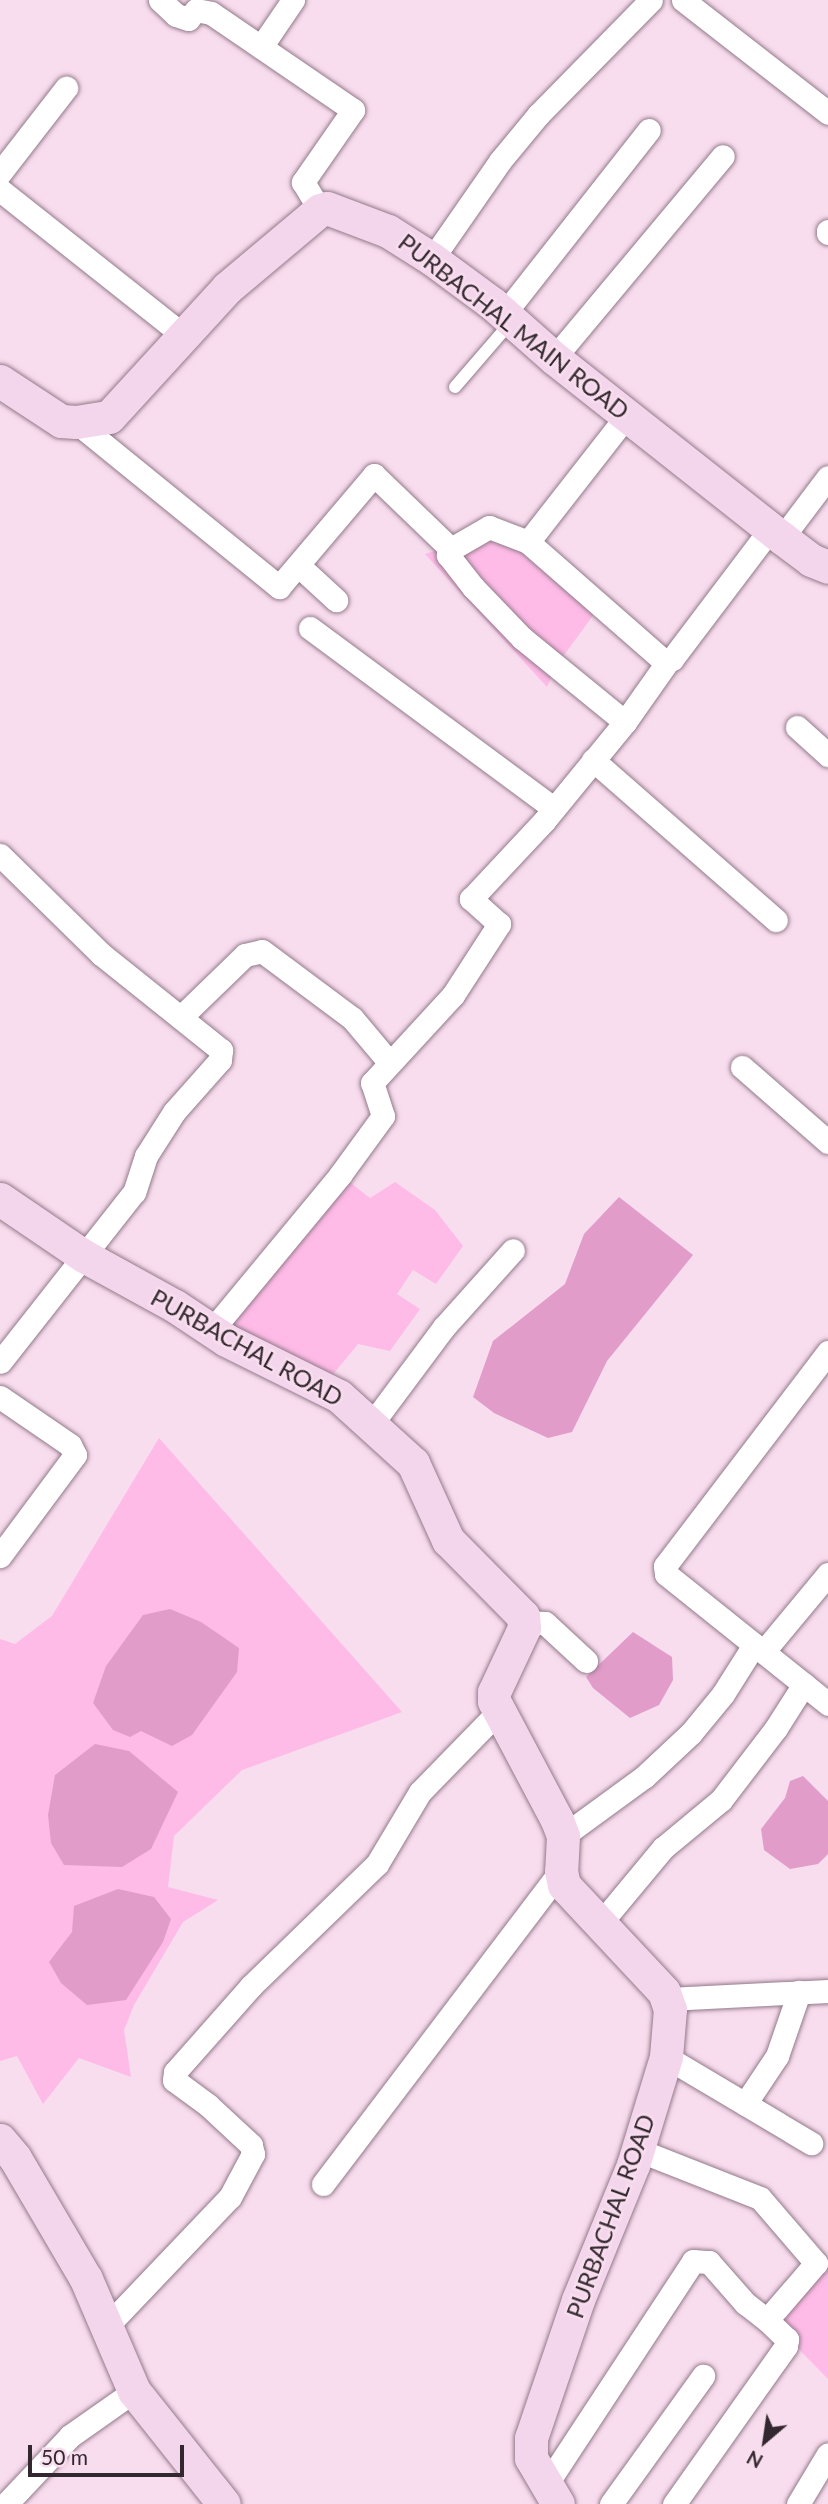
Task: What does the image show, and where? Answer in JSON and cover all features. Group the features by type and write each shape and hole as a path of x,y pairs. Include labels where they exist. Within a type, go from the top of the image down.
{"street":[{"path":"0,381 55,418 76,422 102,420 118,411 183,335 242,275 320,210 303,182 353,110 204,9 196,10 188,19 177,15 160,0"},
{"path":"261,47 293,0"},
{"path":"432,259 500,161 538,115 651,0"},
{"path":"683,0 828,113"},
{"path":"0,173 66,88"},
{"path":"508,317 649,130"},
{"path":"554,358 723,156"},
{"path":"0,190 183,335"},
{"name":"PURBACHAL MAIN ROAD","path":"320,210 327,208 388,231 432,259 776,533 811,560 828,567"},
{"path":"528,542 628,414"},
{"path":"76,422 279,587 374,475 451,549"},
{"path":"212,1330 340,1175 383,1116 372,1083 453,995 499,924 471,900 625,722 668,661 776,533 828,477"},
{"path":"625,722 522,638 472,587 448,555 451,549 489,527 528,542 661,660 668,661"},
{"path":"298,565 336,600"},
{"path":"310,628 553,808"},
{"path":"797,727 828,755"},
{"path":"593,760 776,920"},
{"path":"0,855 101,954 221,1050 220,1060 174,1112 146,1156 134,1192 0,1362"},
{"path":"181,1017 245,954 262,951 352,1018 390,1062"},
{"path":"742,1067 828,1142"},
{"name":"PURBACHAL ROAD","path":"0,1199 84,1256 249,1352 330,1389 413,1463 448,1541 525,1622"},
{"path":"372,1424 444,1326 513,1250"},
{"path":"599,1925 663,1848 721,1800 776,1728 819,1690 759,1648 664,1570 828,1352"},
{"path":"0,1397 70,1445 75,1455 0,1556"},
{"path":"563,1836 644,1777 691,1733 759,1648 828,1574"},
{"path":"586,1661 545,1623 525,1622 494,1692 498,1712 551,1807 563,1836 561,1871 564,1885 668,1999 828,1991"},
{"path":"107,2326 230,2197 253,2154 251,2145 234,2129 174,2080 175,2072 251,1986 377,1864 420,1792 498,1712"},
{"path":"323,2184 561,1871"},
{"path":"746,2104 777,2056 799,1992"},
{"name":"PURBACHAL ROAD","path":"552,2495 531,2458 531,2438 578,2300 638,2150 666,2057 670,2009 668,1999"},
{"path":"666,2057 811,2143"},
{"path":"0,2140 15,2158 86,2278 134,2391 224,2504"},
{"path":"638,2150 760,2198 816,2263 766,2320"},
{"path":"552,2495 693,2261 709,2262 745,2303 787,2339 786,2346 674,2504"},
{"path":"611,2504 703,2376"},
{"path":"6,2504 70,2436 134,2391"},
{"path":"797,2504 828,2454"}],"lane":[{"path":"455,387 508,317"}],"shaded area":[{"path":"514,528 600,606 556,666 547,687 425,554"},
{"path":"346,1179 370,1198 395,1182 435,1210 463,1246 436,1284 413,1270 397,1294 420,1309 390,1351 358,1344 325,1384 212,1331"},
{"path":"619,1197 693,1255 607,1361 572,1432 548,1438 494,1413 473,1397 493,1341 565,1284 584,1234"},
{"path":"159,1438 402,1712 242,1770 174,1836 168,1887 218,1900 183,1922 134,2005 124,2030 131,2077 79,2058 43,2104 17,2056 0,2061 0,1639 15,1644 52,1616"},
{"path":"170,1609 201,1622 239,1648 237,1672 192,1735 172,1746 141,1731 130,1737 113,1730 93,1703 106,1666 143,1615"},
{"path":"633,1632 672,1657 673,1680 659,1705 630,1718 593,1688 586,1677"},
{"path":"95,1744 129,1751 178,1792 151,1849 122,1867 64,1865 51,1843 48,1815 55,1775"},
{"path":"803,1776 828,1801 828,1854 818,1864 790,1869 764,1850 761,1829 785,1798 790,1781"},
{"path":"118,1889 154,1897 171,1919 163,1942 126,2000 87,2005 61,1983 49,1962 72,1932 74,1906"},
{"path":"828,2259 828,2379 771,2321"}]}
